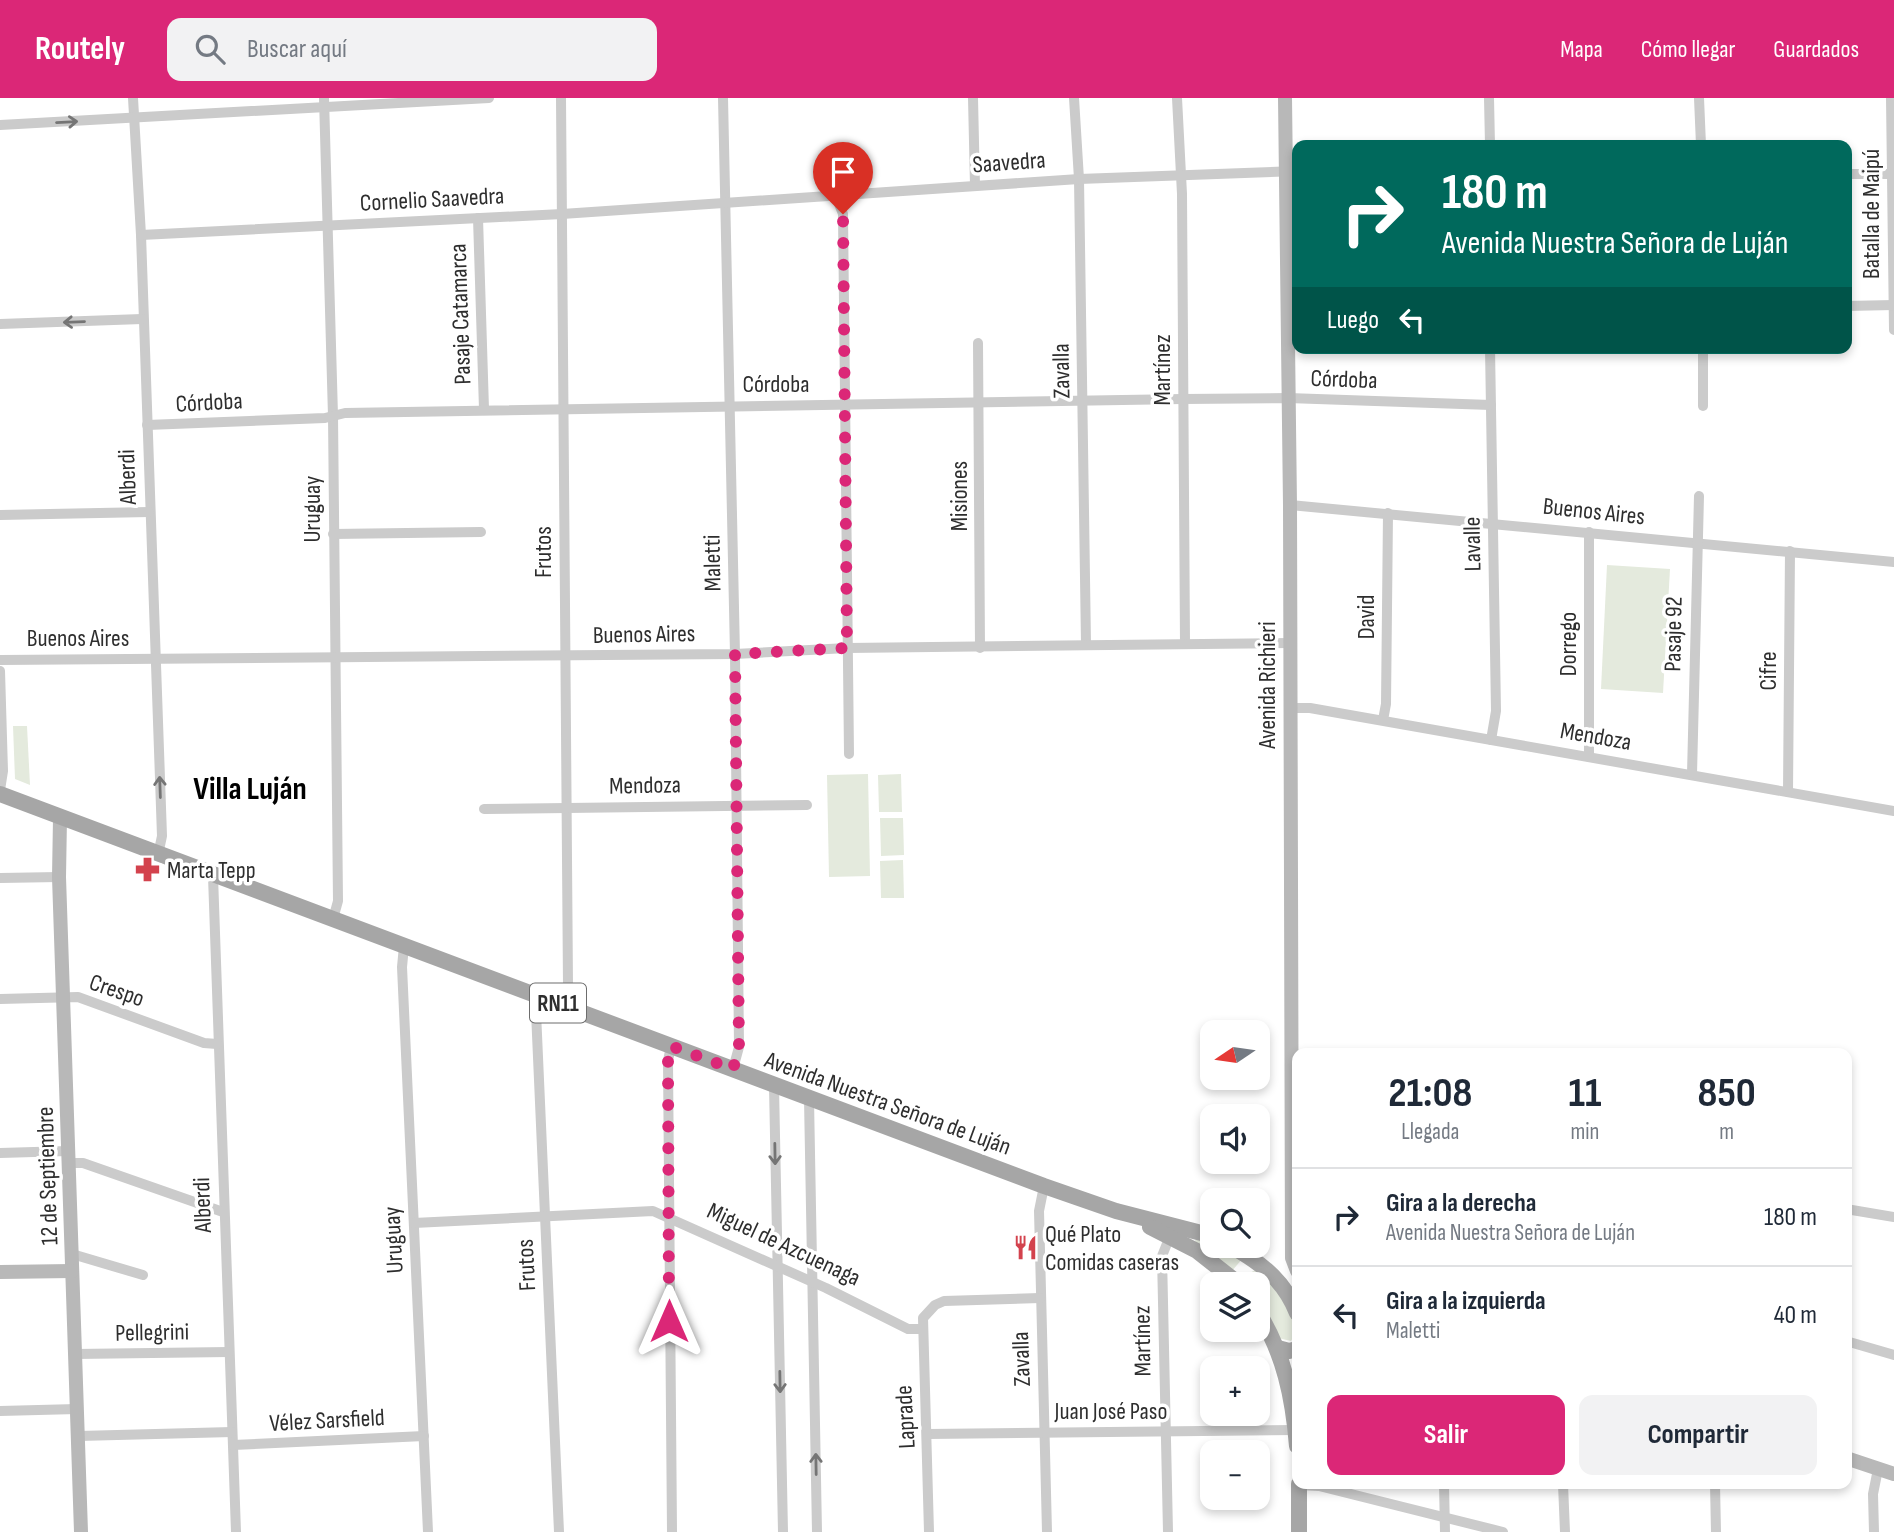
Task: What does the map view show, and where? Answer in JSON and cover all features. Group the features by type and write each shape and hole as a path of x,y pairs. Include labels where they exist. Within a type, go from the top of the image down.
{"main road":[{"name":"Avenida Nuestra Señora de Luján","path":"0,792 60,818 213,876 1044,1186 1116,1211 1200,1233"},
{"name":"RN11","path":"1116,1211 1197,1251 1224,1272"},
{"path":"1251,1258 1263,1265 1292,1303"},
{"name":"RN11","path":"1241,1272 1242,1267 1263,1265"},
{"path":"1270,1334 1278,1348 1288,1381 1292,1410"},
{"path":"1278,1348 1292,1351"},
{"path":"1299,1489 1299,1532"}],"street":[{"name":"Alberdi","path":"133,98 141,235 162,836 158,855"},
{"path":"0,125 324,104 489,98"},
{"name":"Frutos","path":"561,98 565,409 563,656 568,985 564,1006"},
{"name":"Maletti","path":"723,98 735,654 739,1048 733,1069"},
{"path":"973,98 975,186"},
{"name":"Zavalla","path":"1074,98 1079,179 1086,644"},
{"name":"Martínez","path":"1177,98 1185,643"},
{"name":"Avenida Richieri","path":"1285,98 1291,171 1292,292 1288,398 1293,1048"},
{"path":"1489,98 1490,140"},
{"path":"1699,98 1701,140"},
{"name":"Batalla de Maipú","path":"1891,98 1894,330"},
{"name":"Uruguay","path":"324,104 333,416 338,901 333,919"},
{"name":"Saavedra","path":"725,204 835,194 1079,179 1291,171"},
{"path":"1852,174 1893,174"},
{"path":"835,194 843,214 849,754"},
{"name":"Cornelio Saavedra","path":"141,235 725,204"},
{"name":"Pasaje Catamarca","path":"478,218 484,409"},
{"path":"1852,306 1893,305"},
{"path":"0,324 142,319"},
{"name":"Misiones","path":"978,343 980,648"},
{"name":"Lavalle","path":"1490,354 1496,710 1491,740"},
{"path":"1703,354 1703,406"},
{"name":"Córdoba","path":"147,425 484,409 1183,398 1288,398 1491,405"},
{"name":"Pasaje 92","path":"1692,774 1695,542 1699,496"},
{"name":"Buenos Aires","path":"1290,505 1894,562"},
{"path":"0,515 149,512"},
{"name":"David","path":"1383,720 1386,704 1388,513"},
{"path":"333,534 481,532"},
{"name":"Dorrego","path":"1589,532 1589,757"},
{"name":"Cifre","path":"1788,792 1790,551"},
{"name":"Buenos Aires","path":"0,660 735,654 847,648 1289,643"},
{"path":"0,671 3,771 0,792"},
{"name":"Mendoza","path":"1290,708 1310,708 1383,720 1894,810"},
{"name":"Mendoza","path":"484,809 807,806"},
{"name":"12 de Septiembre","path":"60,818 59,877 81,1532"},
{"name":"Alberdi","path":"213,876 236,1532"},
{"path":"0,878 59,877"},
{"name":"Uruguay","path":"404,946 401,967 428,1532"},
{"name":"Frutos","path":"538,996 536,1012 559,1532"},
{"name":"Crespo","path":"0,999 78,997 204,1043 217,1044"},
{"path":"671,1046 668,1060 671,1532"},
{"path":"774,1086 783,1532"},
{"path":"808,1099 817,1532"},
{"path":"0,1153 68,1157 223,1212"},
{"name":"Zavalla","path":"1044,1186 1039,1211 1047,1532"},
{"path":"1852,1210 1894,1217"},
{"name":"Miguel de Azcuenaga","path":"414,1223 653,1211 777,1265 908,1329 921,1329"},
{"name":"Martínez","path":"1168,1532 1162,1256 1170,1236"},
{"path":"72,1254 143,1275"},
{"path":"1263,1265 1292,1276"},
{"path":"0,1272 72,1270"},
{"path":"921,1329 923,1318 935,1305 944,1301 1040,1298"},
{"name":"Laprade","path":"921,1329 928,1434 929,1532"},
{"path":"1852,1344 1894,1355"},
{"name":"Pellegrini","path":"75,1354 229,1352"},
{"path":"0,1411 77,1409"},
{"path":"79,1436 232,1432"},
{"name":"Juan José Paso","path":"928,1434 1164,1432 1292,1438"},
{"name":"Vélez Sarsfield","path":"233,1446 424,1436"},
{"path":"1852,1460 1894,1474"},
{"path":"1874,1532 1873,1494 1878,1469"},
{"path":"1331,1489 1503,1532"},
{"path":"1444,1489 1445,1532"},
{"path":"1563,1489 1565,1532"},
{"path":"1715,1489 1716,1532"}],"shaded area":[{"path":"1607,565 1670,569 1663,693 1601,689"},
{"path":"13,726 27,726 30,785 15,779"},
{"path":"868,774 870,876 829,877 827,775"},
{"path":"901,774 902,812 879,812 878,775"},
{"path":"880,818 903,818 904,855 881,856"},
{"path":"903,860 904,898 881,898 880,861"},
{"path":"1215,1258 1243,1258 1231,1272"},
{"path":"1270,1283 1292,1313 1292,1339 1278,1338 1270,1324"}],"place":[{"name":"Marta Tepp","path":"147,870"},
{"name":"Qué Plato Comidas caseras","path":"1025,1248"}],"district":[{"name":"Villa Luján","path":"250,788"}],"route":[{"path":"669,1321 668,1060 671,1046 733,1069 739,1048 735,654 847,648 843,214"}]}
